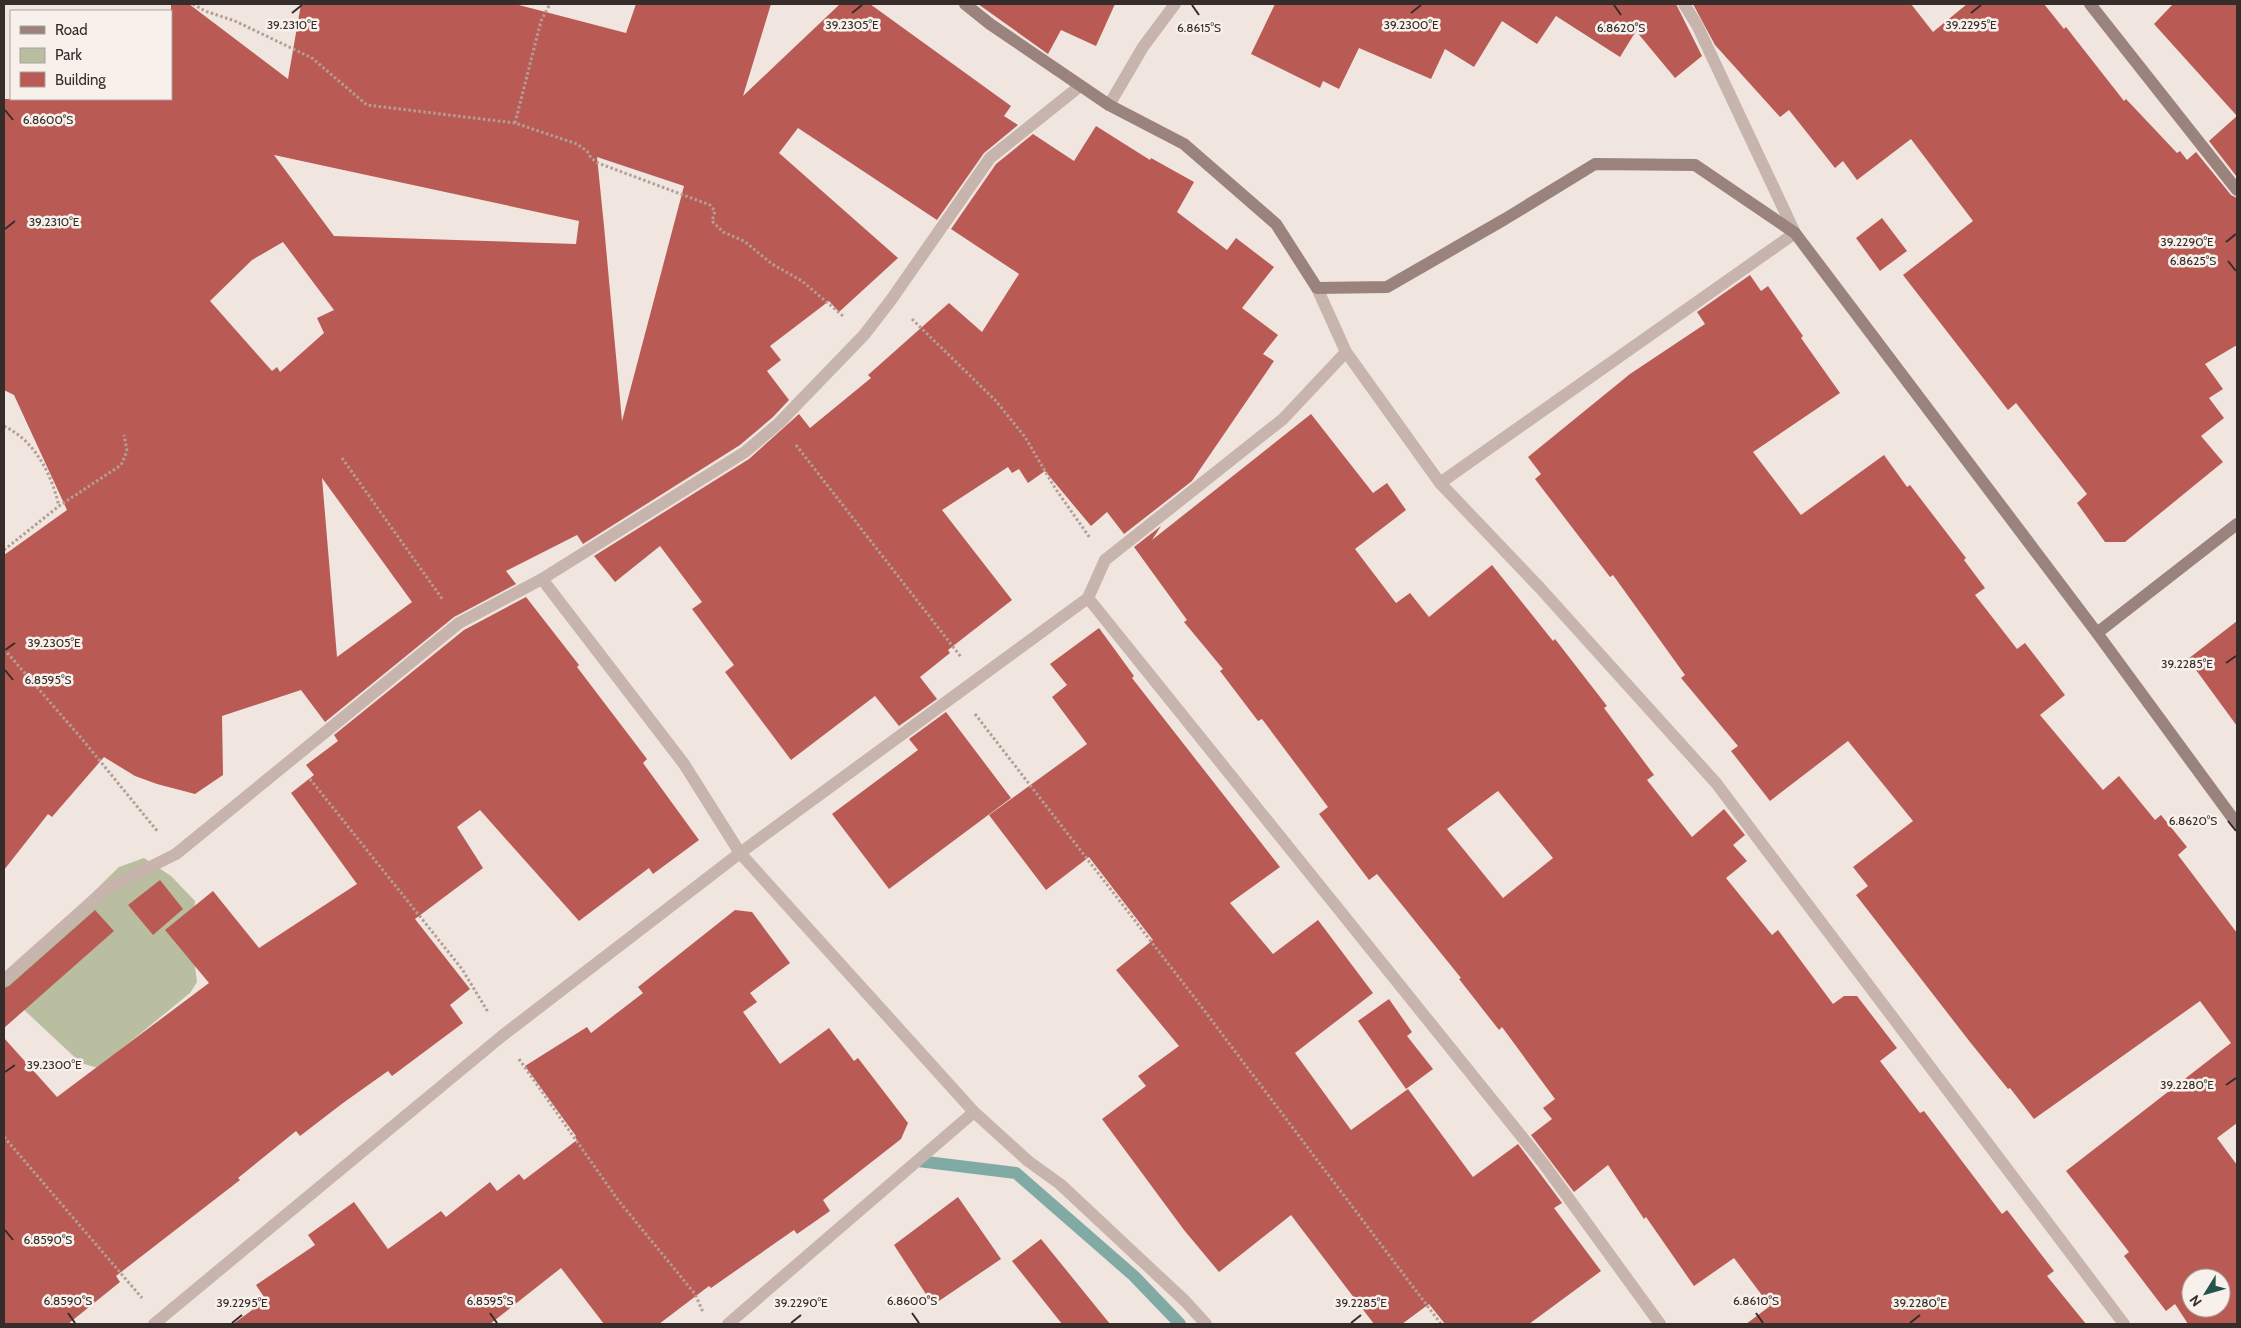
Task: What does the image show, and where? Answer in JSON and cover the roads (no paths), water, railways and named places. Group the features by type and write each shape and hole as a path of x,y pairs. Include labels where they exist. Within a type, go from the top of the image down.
{"street":[{"path":"964,4 990,24 1109,105 1184,144 1276,224 1317,288 1346,352 1440,483 1540,588 1716,783 2124,1324"},
{"path":"1109,105 1142,47 1175,4"},
{"path":"1684,4 1697,25 1795,233 2097,633 2237,824"},
{"path":"2090,4 2237,190"},
{"path":"4,980 106,889 176,854 459,623 542,579 745,452 779,423 864,335 891,300 990,158 1080,86"},
{"path":"1317,288 1387,287 1505,219 1595,164 1695,165 1795,233"},
{"path":"1440,483 1795,233"},
{"path":"157,1322 502,1036 740,853 979,680 1088,598 1105,560 1283,418 1346,352"},
{"path":"2097,633 2237,524"},
{"path":"542,579 684,764 740,853 974,1112 1028,1161 1060,1184 1185,1301 1206,1324"},
{"path":"1088,598 1543,1163 1660,1324"},
{"path":"728,1324 974,1112"}],"waterway":[{"path":"918,1161 1016,1173 1134,1276 1180,1324"}]}
